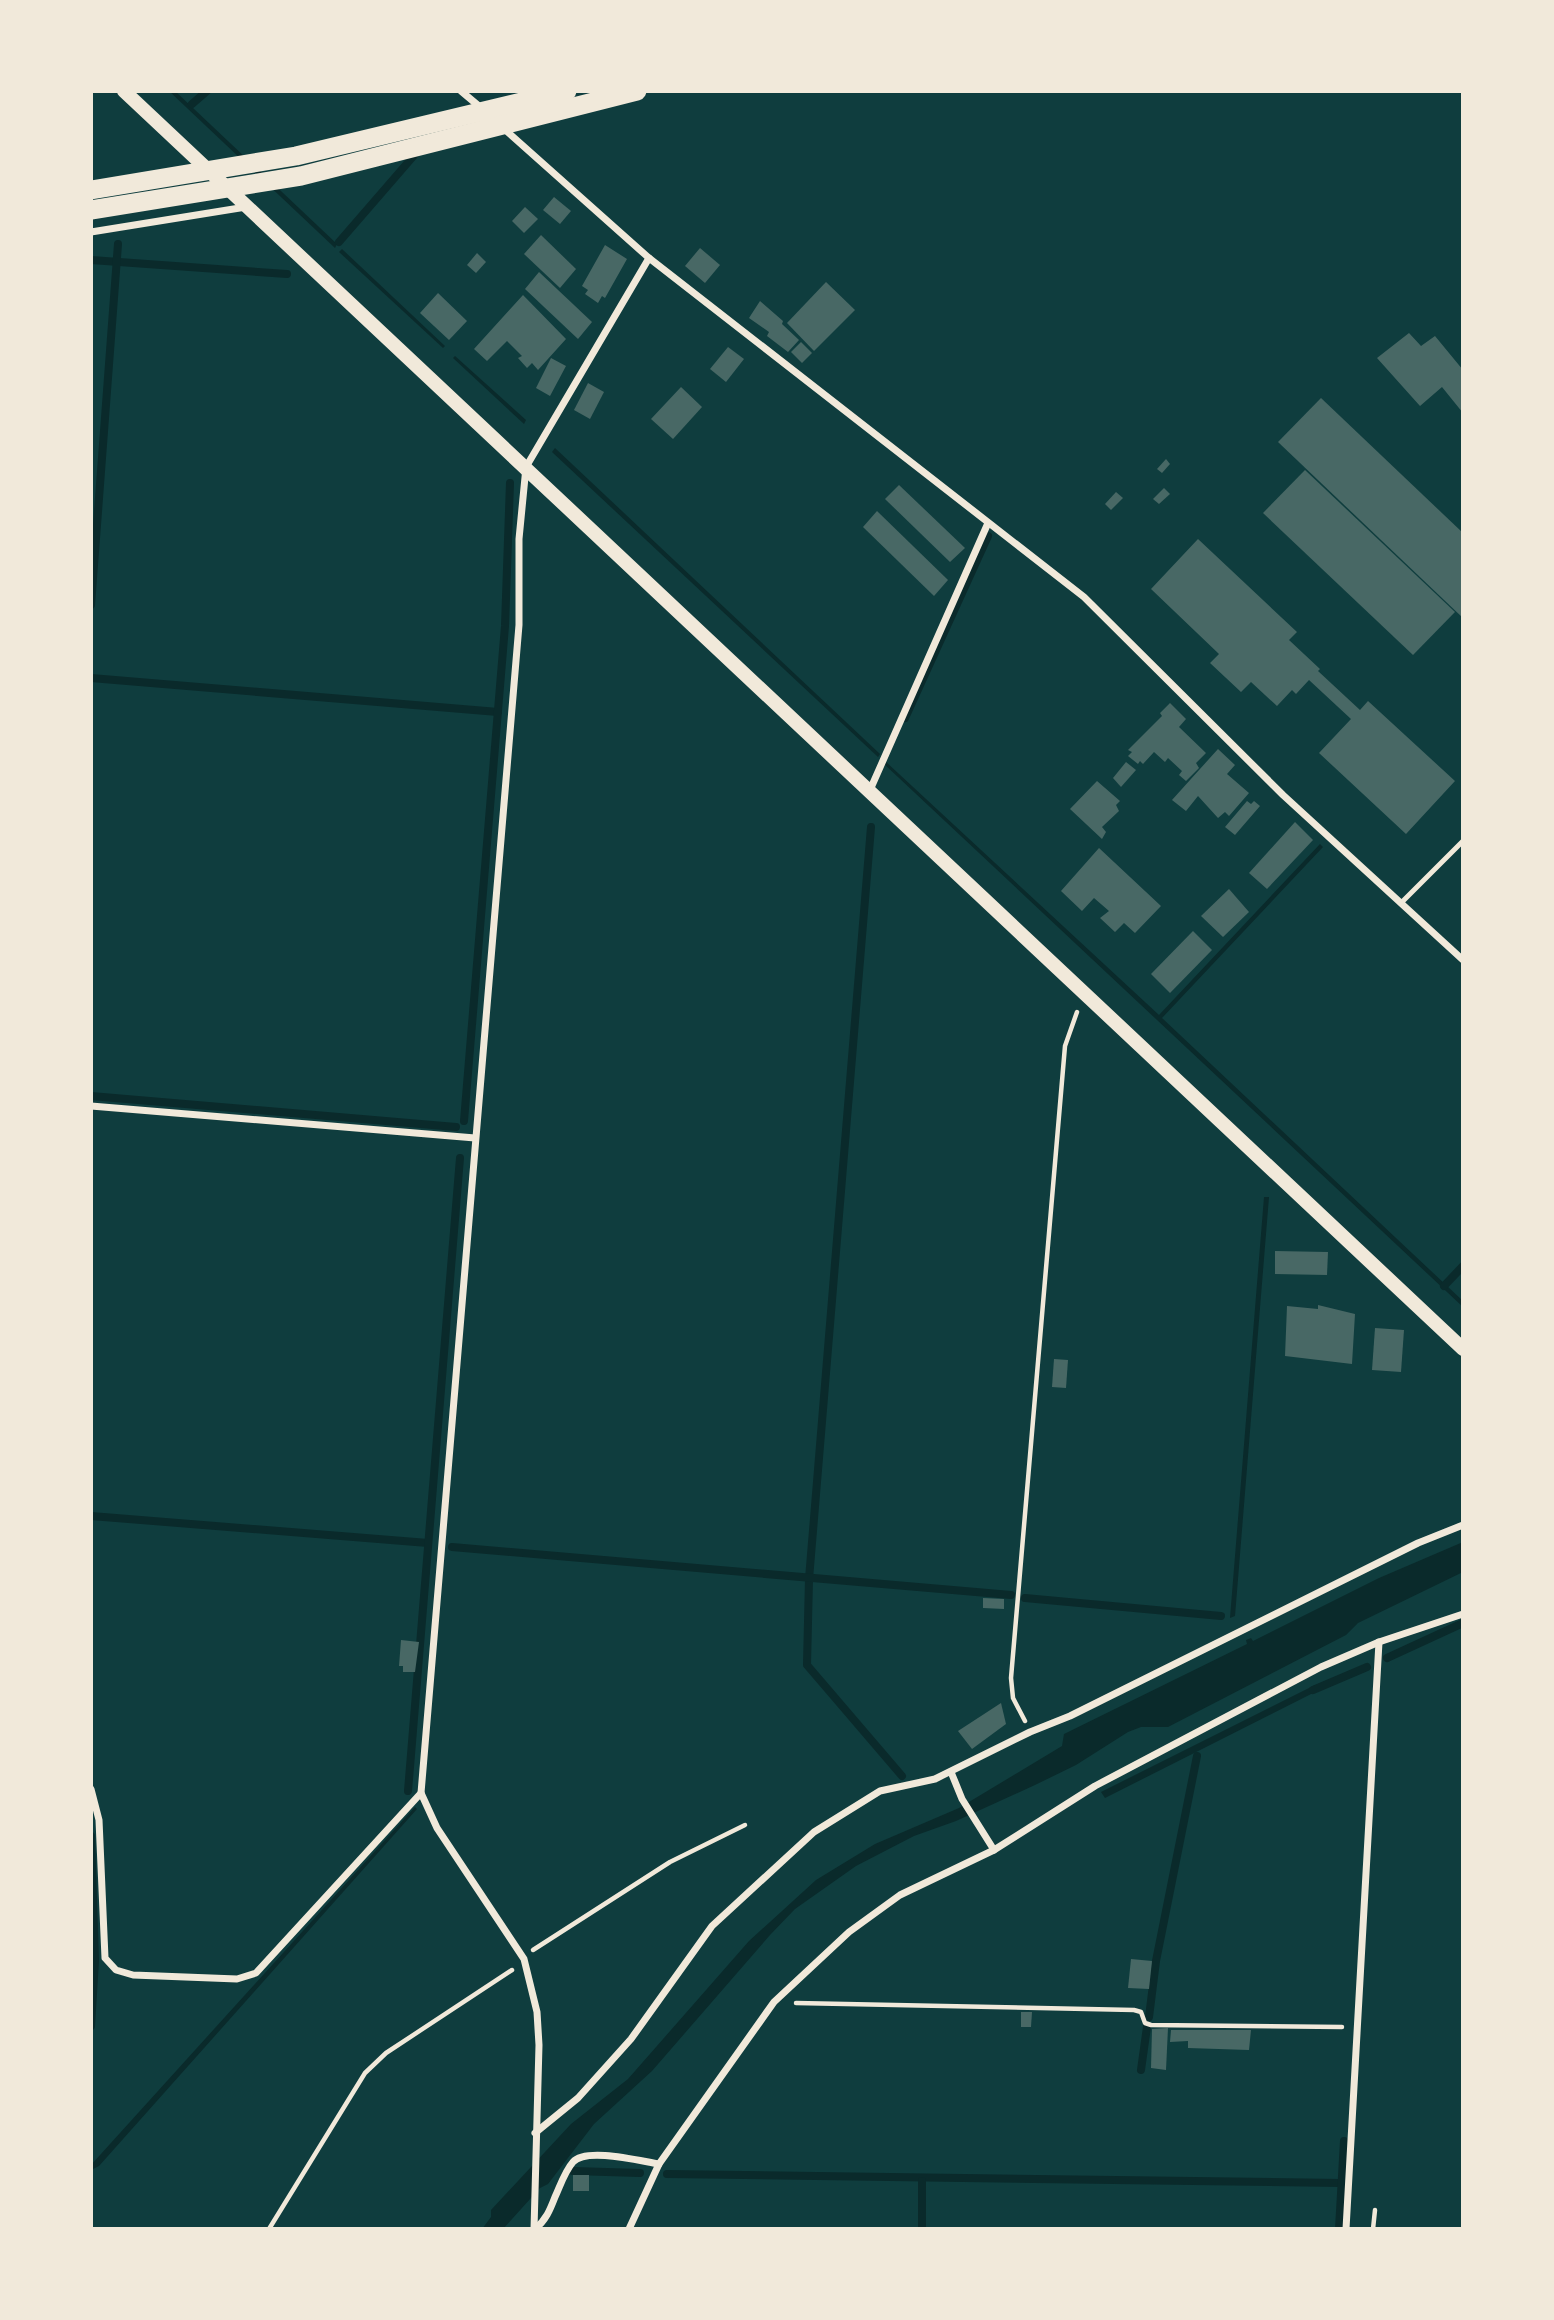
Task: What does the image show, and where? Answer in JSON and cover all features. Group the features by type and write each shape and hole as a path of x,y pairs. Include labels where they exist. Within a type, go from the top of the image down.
{"highway":[{"path":"91,190 296,156 567,91"},
{"path":"91,210 300,176 637,91"}],"main road":[{"path":"124,91 526,467 1083,995 1463,1349"}],"street":[{"path":"461,91 649,258 1084,597 1283,795 1463,960"},
{"path":"91,232 248,206"},
{"path":"534,2229 539,2045 537,2012 524,1959 437,1828 421,1793 519,625 519,539 526,467 649,258"},
{"path":"869,791 988,523"},
{"path":"91,1106 475,1138"},
{"path":"535,2133 578,2098 631,2039 712,1926 805,1840 880,1791 935,1779 951,1772 1030,1731 1070,1716 1418,1543 1463,1525"},
{"path":"629,2229 659,2164 774,2003 849,1932 900,1895 994,1850 1095,1786 1321,1667 1379,1642 1463,1614"},
{"path":"1346,2229 1379,1642"},
{"path":"951,1772 962,1799 994,1850"},
{"path":"91,1789 99,1820 105,1958 116,1970 133,1975 237,1979 256,1973 421,1793"},
{"path":"534,2229 544,2222 566,2174 573,2162 581,2156 610,2156 659,2164"}],"lane":[{"path":"494,119 528,91"},
{"path":"1402,902 1463,841"}],"path":[{"path":"1030,1731 1013,1698 1011,1678 1065,1046 1083,995"},
{"path":"269,2229 365,2073 386,2053 524,1959 528,1953 670,1862 745,1825"},
{"path":"774,2003 1134,2010 1141,2012 1145,2023 1151,2025 1358,2027"},
{"path":"1373,2229 1375,2210"}],"water":[{"path":"169,91 175,91 337,244 335,248"},
{"path":"342,249 445,346 443,348 339,252"},
{"path":"455,356 526,420 524,424 453,358"},
{"path":"555,448 880,754 878,757 552,452"},
{"path":"885,761 1159,1015 1320,844 1323,847 1162,1018 1463,1301 1463,1307 883,763"},
{"path":"1264,1197 1269,1197 1235,1616 1230,1618"},
{"path":"1463,1542 1463,1572 1358,1623 1346,1635 1168,1727 1141,1727 1128,1732 1076,1765 956,1821 914,1836 856,1866 795,1909 652,2071 594,2124 548,2184 540,2188 503,2229 482,2229 491,2217 491,2210 571,2124 628,2079 749,1941 816,1880 875,1844 959,1808 1062,1746 1064,1734 1247,1644 1246,1640 1251,1638 1253,1641 1379,1578"},
{"path":"1315,1685 1325,1687 1105,1798 1101,1792"},
{"path":"415,1807 417,1809 99,2166 91,2170 91,2165"}],"building":[{"path":"554,197 571,211 560,224 543,210"},
{"path":"525,207 538,219 524,233 512,221"},
{"path":"541,235 576,269 560,288 524,254"},
{"path":"605,245 627,259 605,298 602,296 598,303 585,294 588,290 582,286"},
{"path":"700,248 720,265 705,283 685,266"},
{"path":"477,253 486,262 476,273 467,265"},
{"path":"539,272 592,322 578,339 525,289"},
{"path":"826,282 855,310 814,351 787,323"},
{"path":"438,293 467,321 449,340 420,313"},
{"path":"523,295 566,339 538,370 532,363 527,368 518,358 522,356 507,341 487,361 474,349"},
{"path":"760,301 783,321 782,324 799,340 788,352 767,336 769,332 749,318"},
{"path":"1409,333 1421,346 1435,336 1463,370 1463,413 1442,387 1420,406 1377,358"},
{"path":"801,342 812,353 802,363 791,352"},
{"path":"728,347 744,359 726,382 710,369"},
{"path":"551,358 566,366 550,396 536,388"},
{"path":"588,383 604,392 590,419 574,410"},
{"path":"681,387 702,407 673,439 651,419"},
{"path":"1321,398 1463,533 1463,618 1278,442"},
{"path":"1166,459 1170,464 1162,473 1157,469"},
{"path":"1305,470 1455,612 1413,655 1263,513"},
{"path":"899,485 965,548 950,562 885,499"},
{"path":"1164,488 1170,494 1159,504 1153,499"},
{"path":"1116,492 1123,498 1111,510 1105,504"},
{"path":"877,511 948,580 934,596 863,527"},
{"path":"1198,539 1297,632 1289,640 1320,669 1318,671 1360,710 1368,701 1455,781 1406,834 1319,753 1351,719 1309,680 1296,694 1292,690 1277,706 1251,682 1241,692 1210,663 1219,654 1151,589"},
{"path":"1170,703 1186,719 1179,727 1206,753 1196,763 1199,768 1186,781 1179,775 1182,771 1168,758 1165,762 1154,752 1143,764 1140,761 1138,764 1128,756 1132,752 1128,750 1162,716 1160,713"},
{"path":"1218,749 1235,765 1227,774 1249,793 1229,816 1225,812 1218,818 1198,796 1186,811 1172,800"},
{"path":"1126,762 1136,770 1121,787 1113,778"},
{"path":"1097,781 1120,801 1116,805 1119,811 1102,827 1106,832 1102,839 1070,809"},
{"path":"1247,801 1251,804 1254,801 1260,806 1235,835 1225,827"},
{"path":"1295,822 1313,840 1267,889 1249,873"},
{"path":"1099,848 1161,906 1135,933 1124,923 1115,932 1100,918 1109,911 1094,898 1082,911 1061,891"},
{"path":"1229,889 1249,912 1223,937 1201,916"},
{"path":"1193,931 1212,950 1170,993 1151,974"},
{"path":"1275,1251 1328,1252 1327,1275 1275,1274"},
{"path":"1318,1305 1355,1314 1352,1364 1285,1356 1287,1306 1318,1309"},
{"path":"1375,1328 1404,1330 1401,1372 1372,1370"},
{"path":"1054,1359 1068,1360 1066,1388 1052,1387"},
{"path":"983,1598 1004,1599 1004,1609 983,1608"},
{"path":"401,1640 419,1642 415,1672 403,1672 403,1666 399,1666"},
{"path":"1001,1703 1006,1724 972,1749 958,1731"},
{"path":"1131,1959 1152,1961 1149,1989 1128,1988"},
{"path":"1021,2012 1032,2012 1031,2027 1021,2027"},
{"path":"1168,2028 1166,2070 1151,2068 1152,2029"},
{"path":"1171,2030 1251,2030 1249,2050 1188,2048 1188,2041 1170,2042"},
{"path":"573,2175 589,2175 589,2191 573,2191"}],"waterway":[{"path":"192,104 207,91"},
{"path":"339,242 417,152"},
{"path":"91,605 118,244"},
{"path":"91,260 287,274"},
{"path":"464,1121 505,626 510,483"},
{"path":"905,718 988,536"},
{"path":"91,678 498,712"},
{"path":"871,827 809,1579 807,1665 902,1776"},
{"path":"91,1096 456,1127"},
{"path":"408,1791 460,1158"},
{"path":"1444,1286 1463,1266"},
{"path":"91,1516 428,1543"},
{"path":"452,1547 1011,1595"},
{"path":"1025,1598 1221,1616"},
{"path":"1387,1658 1463,1623"},
{"path":"1313,1690 1367,1667"},
{"path":"1149,2017 1156,1961 1197,1756"},
{"path":"91,1836 95,1961 91,2026"},
{"path":"1141,2070 1147,2027"},
{"path":"1339,2229 1344,2141"},
{"path":"573,2171 640,2173"},
{"path":"667,2174 1341,2183"},
{"path":"922,2181 922,2229"}]}
